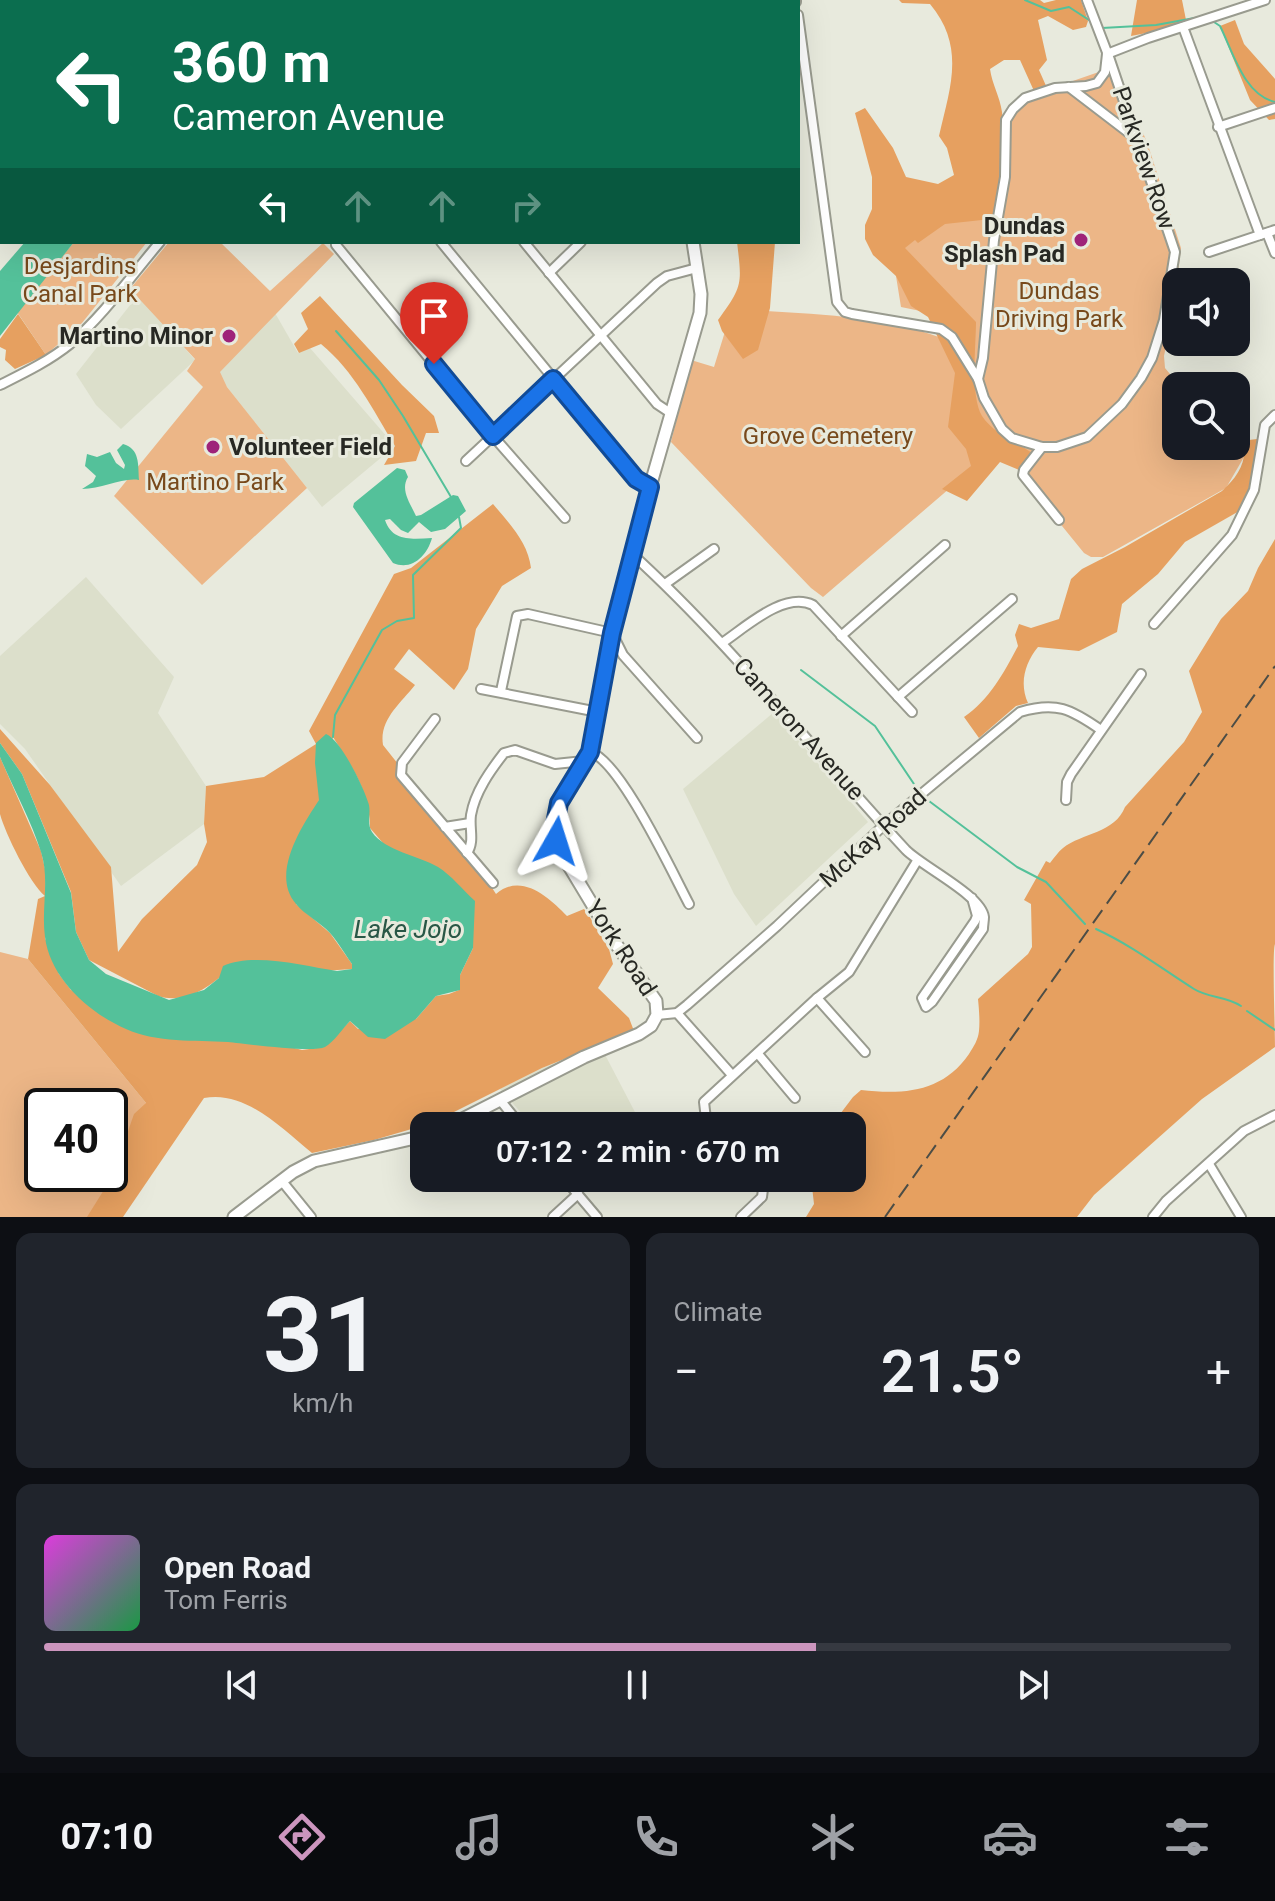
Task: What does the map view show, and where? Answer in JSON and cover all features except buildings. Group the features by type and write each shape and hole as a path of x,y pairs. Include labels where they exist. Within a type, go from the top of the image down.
{"street":[{"name":"Parkview Row","path":"1042,447 1065,446 1087,437 1122,404 1141,378 1152,358 1164,320 1174,264 1172,239 1087,0"},
{"path":"978,379 983,358 994,240 1005,177 1006,120 1013,109 1025,98 1055,88 1097,83 1105,72 1107,54 1265,0"},
{"path":"1183,27 1218,127 1275,253"},
{"path":"800,30 837,302 845,312 939,328 952,337 978,379 984,398 1002,429 1012,438 1042,447 1023,475 1059,520"},
{"path":"1069,87 1134,137"},
{"path":"1218,127 1275,108"},
{"path":"1209,252 1267,233"},
{"path":"0,385 68,346 158,244"},
{"path":"443,244 636,479 650,487"},
{"path":"526,244 657,404 672,414"},
{"path":"549,273 579,244"},
{"name":"York Road","path":"476,1112 584,1057 639,1034 651,1026 657,1015 656,1001 616,944 560,851 555,824 559,803 587,756 631,553 700,313 701,294 693,244"},
{"path":"336,245 493,436 565,518"},
{"path":"466,461 600,334 667,276 697,268"},
{"path":"1154,624 1232,535 1254,490 1265,425 1275,415"},
{"path":"841,636 945,545"},
{"path":"665,584 714,549"},
{"name":"Cameron Avenue","path":"631,553 722,643 917,861 972,898"},
{"path":"898,697 1012,599"},
{"path":"722,643 783,603 803,600 813,605 912,712"},
{"path":"501,691 517,616 528,614 612,633 623,655 697,738"},
{"path":"1066,800 1067,782 1141,674"},
{"path":"481,689 598,712"},
{"name":"McKay Road","path":"677,1013 777,926 884,825 1020,712 1041,706 1061,707 1101,730"},
{"path":"435,719 400,770 405,780 493,883"},
{"path":"467,853 472,846 470,823 483,783 504,753 515,750 555,764 597,754 612,768 632,798 689,904"},
{"path":"445,827 470,823"},
{"path":"705,1112 704,1102 849,972 917,861"},
{"path":"972,898 984,916 983,929 926,1007 922,998 975,921 977,916 972,898"},
{"path":"817,998 865,1052"},
{"path":"657,1015 677,1013 732,1075"},
{"path":"758,1054 795,1098"},
{"path":"500,1100 510,1112"},
{"path":"1153,1217 1166,1201 1244,1131 1275,1115"},
{"path":"234,1217 281,1180 305,1166 329,1156 410,1139"},
{"path":"1209,1164 1241,1217"},
{"path":"281,1180 311,1217"},
{"path":"741,1217 762,1197 763,1192"},
{"path":"553,1217 578,1194 597,1217"}],"shaded area":[{"path":"899,0 1040,0 1044,3 1081,0 1088,21 1086,27 1073,30 1048,16 1038,20 1047,60 1039,70 1047,88 1034,91 1020,60 1004,60 990,69 1003,125 1002,164 991,219 945,224 918,243 915,240 905,248 976,322 975,384 982,416 998,432 1032,453 1019,470 1000,462 967,501 942,489 971,466 966,449 948,427 955,373 928,317 911,306 896,276 873,255 865,239 865,225 872,209 872,177 855,113 865,108 893,148 906,177 938,184 954,175 947,148 939,136 952,68 948,36 930,4 902,3"},
{"path":"1137,0 1182,0 1187,25 1131,36"},
{"path":"1235,20 1244,44 1275,79 1275,119 1269,120 1250,100 1220,26"},
{"path":"737,244 775,244 770,308 758,350 743,359 722,331 718,320 739,284"},
{"path":"138,295 195,360 121,429 96,405 76,374"},
{"path":"320,296 434,416 439,433 426,433 416,461 384,465 395,446 353,379 321,344 299,353 294,344 308,329 301,313"},
{"path":"275,313 298,353 310,348 395,446 322,507 227,387 219,372"},
{"path":"18,314 46,355 15,369 5,360 6,350 0,347 0,339"},
{"path":"1257,439 1256,468 1241,510 1185,542 1158,574 1122,604 1117,632 1079,651 1038,647 1025,674 1024,688 1028,703 1016,706 979,738 964,717 988,694 1007,666 1018,646 1015,635 1019,624 1031,628 1059,619 1071,579 1082,569 1222,491 1239,471 1243,460 1250,460 1250,440"},
{"path":"493,504 522,541 531,568 502,586 476,629 468,669 454,690 409,649 394,669 415,685 387,720 383,745 474,860 496,894 515,885 525,886 552,901 567,916 584,909 609,949 613,964 598,988 629,1018 634,1031 542,1068 454,1112 410,1112 410,1129 312,1153 276,1123 249,1106 219,1097 204,1098 123,1217 87,1217 103,1192 128,1192 128,1131 134,1114 146,1103 28,959 38,899 45,896 19,858 0,814 0,757 41,851 46,873 45,938 59,974 71,990 302,1050 324,1047 350,1021 358,1029 416,1019 436,996 459,990 460,975 473,948 370,828 363,791 333,737 296,904 330,933 352,964 352,969 219,978 191,995 175,998 158,996 89,960 76,932 71,892 22,774 0,743 0,729 50,785 111,867 118,952 142,919 197,865 207,842 204,824 206,786 264,777 316,744 309,731 394,574 411,568"},
{"path":"1275,539 1275,1047 1202,1099 1094,1195 1077,1217 806,1217 814,1204 813,1192 866,1192 866,1112 842,1112 853,1097 861,1090 907,1091 935,1083 959,1067 969,1054 978,1034 978,999 1032,947 1031,904 1024,900 1046,861 1050,863 1071,843 1114,822 1184,742 1202,712 1189,671 1221,619 1248,591"},
{"path":"86,577 174,677 158,713 206,786 204,824 121,886 25,749 0,724 0,656"},
{"path":"774,712 868,822 756,926 734,894 683,789"},
{"path":"600,1045 635,1112 521,1112 500,1089"}],"green space":[{"name":"Dundas Driving Park","path":"1116,66 1148,145 1181,248 1179,268 1162,268 1162,356 1168,372 1162,372 1162,460 1242,460 1226,488 1103,557 1091,557 1084,553 1023,478 1024,469 1013,450 978,464 823,597 671,442 691,360 714,367 732,309 872,321 951,342 935,314 901,307 884,202 985,207 1006,119 1015,101"},
{"name":"Desjardins Canal Park","path":"72,244 145,244 82,323 46,355 17,312"},
{"name":"Martino Park","path":"167,244 222,244 270,291 322,244 334,254 220,372 227,387 307,488 202,585 114,496 203,387 187,371 195,359 130,289"},
{"path":"0,952 28,959 146,1103 123,1217 0,1217"}],"water":[{"path":"23,244 72,244 0,336 0,271"},
{"path":"123,444 135,453 139,480 82,489 96,476 85,466 87,454 97,457 110,452 124,469 117,450"},
{"path":"397,468 405,470 408,477 405,492 416,516 453,495 458,496 466,511 445,529 431,532 419,522 408,533 390,519 385,520 398,536 432,538 422,556 406,565 393,563 353,507"},
{"name":"Lake Jojo","path":"326,734 345,754 356,775 369,806 370,828 378,839 438,867 475,901 473,948 460,975 460,990 436,996 416,1019 385,1039 368,1037 350,1021 325,1047 318,1049 150,1037 112,1022 85,1004 63,980 48,952 44,926 44,863 0,757 0,743 22,774 71,893 76,932 89,960 106,974 169,1000 204,990 219,978 223,966 235,962 264,960 337,971 352,969 352,964 330,933 296,904 286,879 291,850 319,800 316,743"}],"waterway":[{"path":"1025,0 1051,11 1069,7 1089,20"},
{"path":"1102,28 1156,25 1200,17"},
{"path":"1214,22 1220,26 1247,82 1264,98 1275,102"},
{"path":"336,331 379,380 451,497"},
{"path":"333,737 335,715 382,630 397,621 414,618 413,575 461,528 459,517"},
{"path":"801,670 875,726 918,790"},
{"path":"925,798 1017,867 1046,882 1085,924"},
{"path":"1096,929 1134,949 1199,992 1241,1006"},
{"path":"1247,1011 1275,1030"}],"railway":[{"path":"885,1217 1275,666"}],"place":[{"name":"Dundas Splash Pad","path":"1081,240"},
{"name":"Martino Minor","path":"229,336"},
{"name":"Volunteer Field","path":"213,447"}],"route":[{"path":"434,364 493,436 553,379 636,479 650,487 612,633 590,752 559,803 556,841"}],"park label":[{"name":"Grove Cemetery","path":"828,436"}]}
